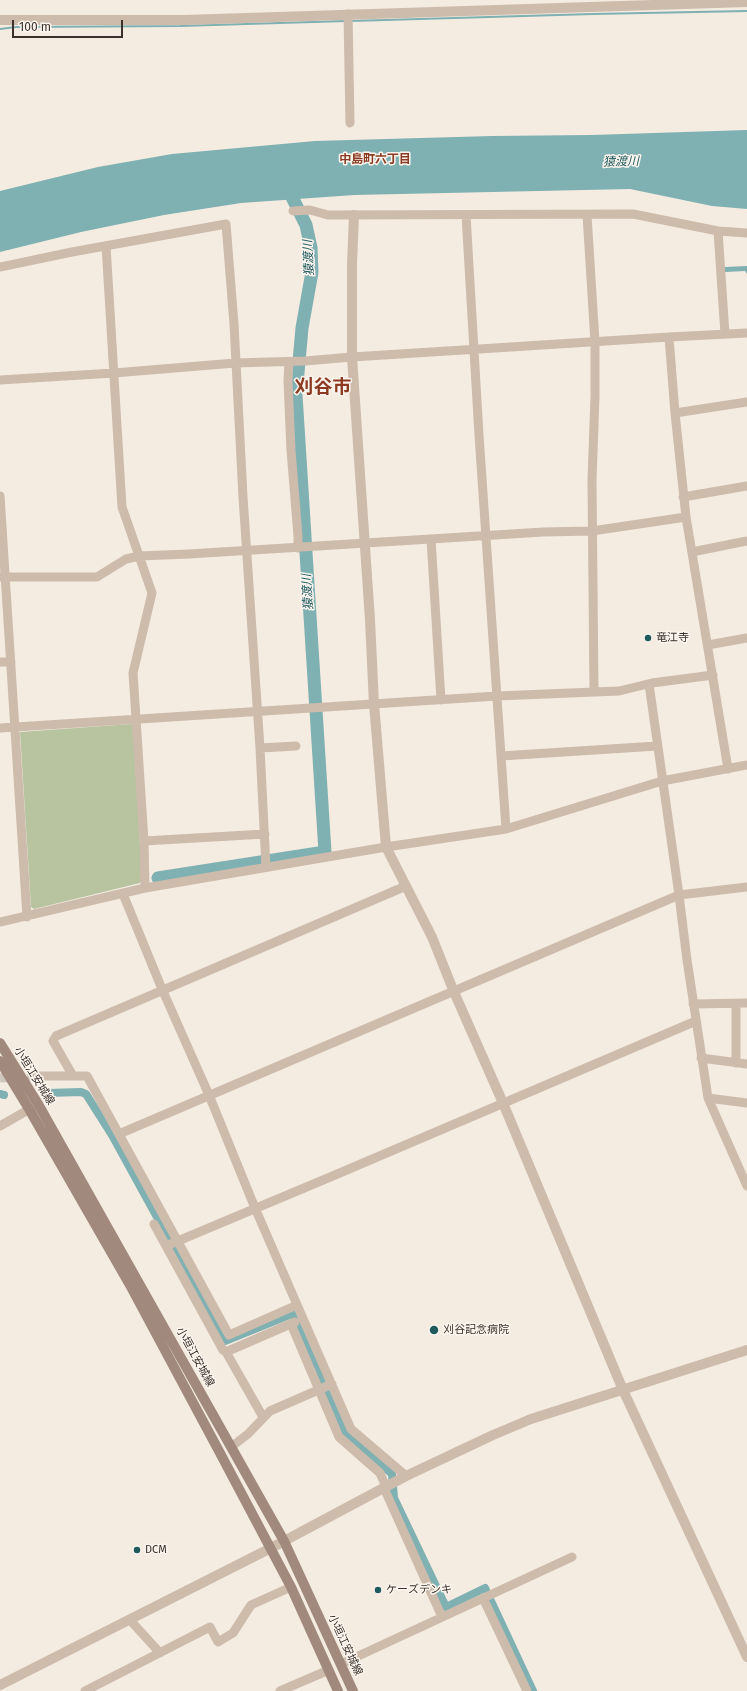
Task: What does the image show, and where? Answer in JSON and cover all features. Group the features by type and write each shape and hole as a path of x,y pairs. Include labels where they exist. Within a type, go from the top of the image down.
{"main road":[{"name":"小垣江安城線","path":"0,1044 271,1548 291,1587 338,1691"},
{"name":"小垣江安城線","path":"0,1062 34,1107 284,1541 353,1691"}],"street":[{"path":"0,20 184,20 675,2 747,2"},
{"path":"348,15 350,123"},
{"path":"293,211 310,210 328,215 632,214 718,230 747,233"},
{"path":"354,215 352,357 374,704 386,847 432,936 454,992 503,1103 623,1390 747,1657"},
{"path":"466,215 506,828"},
{"path":"587,215 595,342 592,480 594,692"},
{"path":"0,268 72,252 226,224 266,863"},
{"path":"718,230 725,334"},
{"path":"106,246 122,507 152,593 133,672 144,841 145,888"},
{"path":"0,380 114,373 235,363 290,362 747,333"},
{"path":"669,337 674,413 683,497 728,769"},
{"path":"290,362 288,381 298,548"},
{"path":"674,413 747,402"},
{"path":"683,497 747,486"},
{"path":"0,496 3,577 15,728 27,917"},
{"path":"3,577 97,577 126,559 139,556 298,548 543,532 592,532 686,517"},
{"path":"431,539 441,700"},
{"path":"692,552 747,541"},
{"path":"708,645 747,638"},
{"path":"0,662 10,662"},
{"path":"0,728 497,696 619,691 649,684 713,675"},
{"path":"649,684 693,1004 708,1098 747,1186"},
{"path":"260,748 296,746"},
{"path":"501,756 657,746"},
{"path":"0,922 27,917 145,888 266,863 386,847 506,828 662,781 747,765"},
{"path":"144,841 265,834"},
{"path":"73,1076 53,1041 56,1036 162,989 406,886"},
{"path":"119,1134 679,895 747,887"},
{"path":"123,894 162,989 209,1095 255,1208 351,1429 406,1477"},
{"path":"693,1004 747,1003"},
{"path":"736,1004 736,1063"},
{"path":"166,1245 696,1021"},
{"path":"702,1058 747,1064"},
{"path":"33,1076 87,1076 229,1336 297,1304"},
{"path":"708,1098 747,1103"},
{"path":"2,1122 34,1107"},
{"path":"154,1224 223,1350 226,1352 263,1417"},
{"path":"226,1352 303,1319"},
{"path":"291,1323 339,1437 380,1473 442,1617"},
{"path":"0,1685 271,1548 386,1487 493,1435 531,1419 747,1350"},
{"path":"231,1447 248,1434 270,1411 332,1384"},
{"path":"341,1664 572,1557"},
{"path":"85,1691 210,1628 218,1642 233,1633 252,1605 291,1587"},
{"path":"483,1598 527,1691"},
{"path":"130,1620 160,1653"},
{"path":"280,1691 329,1670"}],"green space":[{"path":"131,724 133,726 142,879 140,883 34,909 31,907 20,732"}],"water":[{"path":"747,130 747,209 712,206 630,189 354,195 241,203 164,215 81,232 0,252 0,191 98,167 172,154 315,141"},
{"path":"747,266 747,274 745,271 725,272 725,267"}],"waterway":[{"path":"350,21 747,11"},
{"path":"0,29 16,27 180,26 346,21"},
{"name":"猿渡川","path":"158,878 325,852 296,395 302,328 312,272 311,248 306,225 285,183"},
{"path":"47,1093 81,1092 86,1094 112,1135 225,1341 292,1314 345,1433 392,1474 394,1498 446,1607 485,1588 486,1590"},
{"path":"0,1094 4,1095"},
{"path":"491,1601 533,1691"}],"tunnel":[{"path":"0,1078 33,1076"}],"place":[{"name":"竜江寺","path":"648,638"},
{"name":"刈谷記念病院","path":"434,1330"},
{"name":"DCM","path":"137,1550"},
{"name":"ケーズデンキ","path":"378,1590"}],"district":[{"name":"中島町六丁目","path":"375,160"},
{"name":"刈谷市","path":"323,388"}]}
